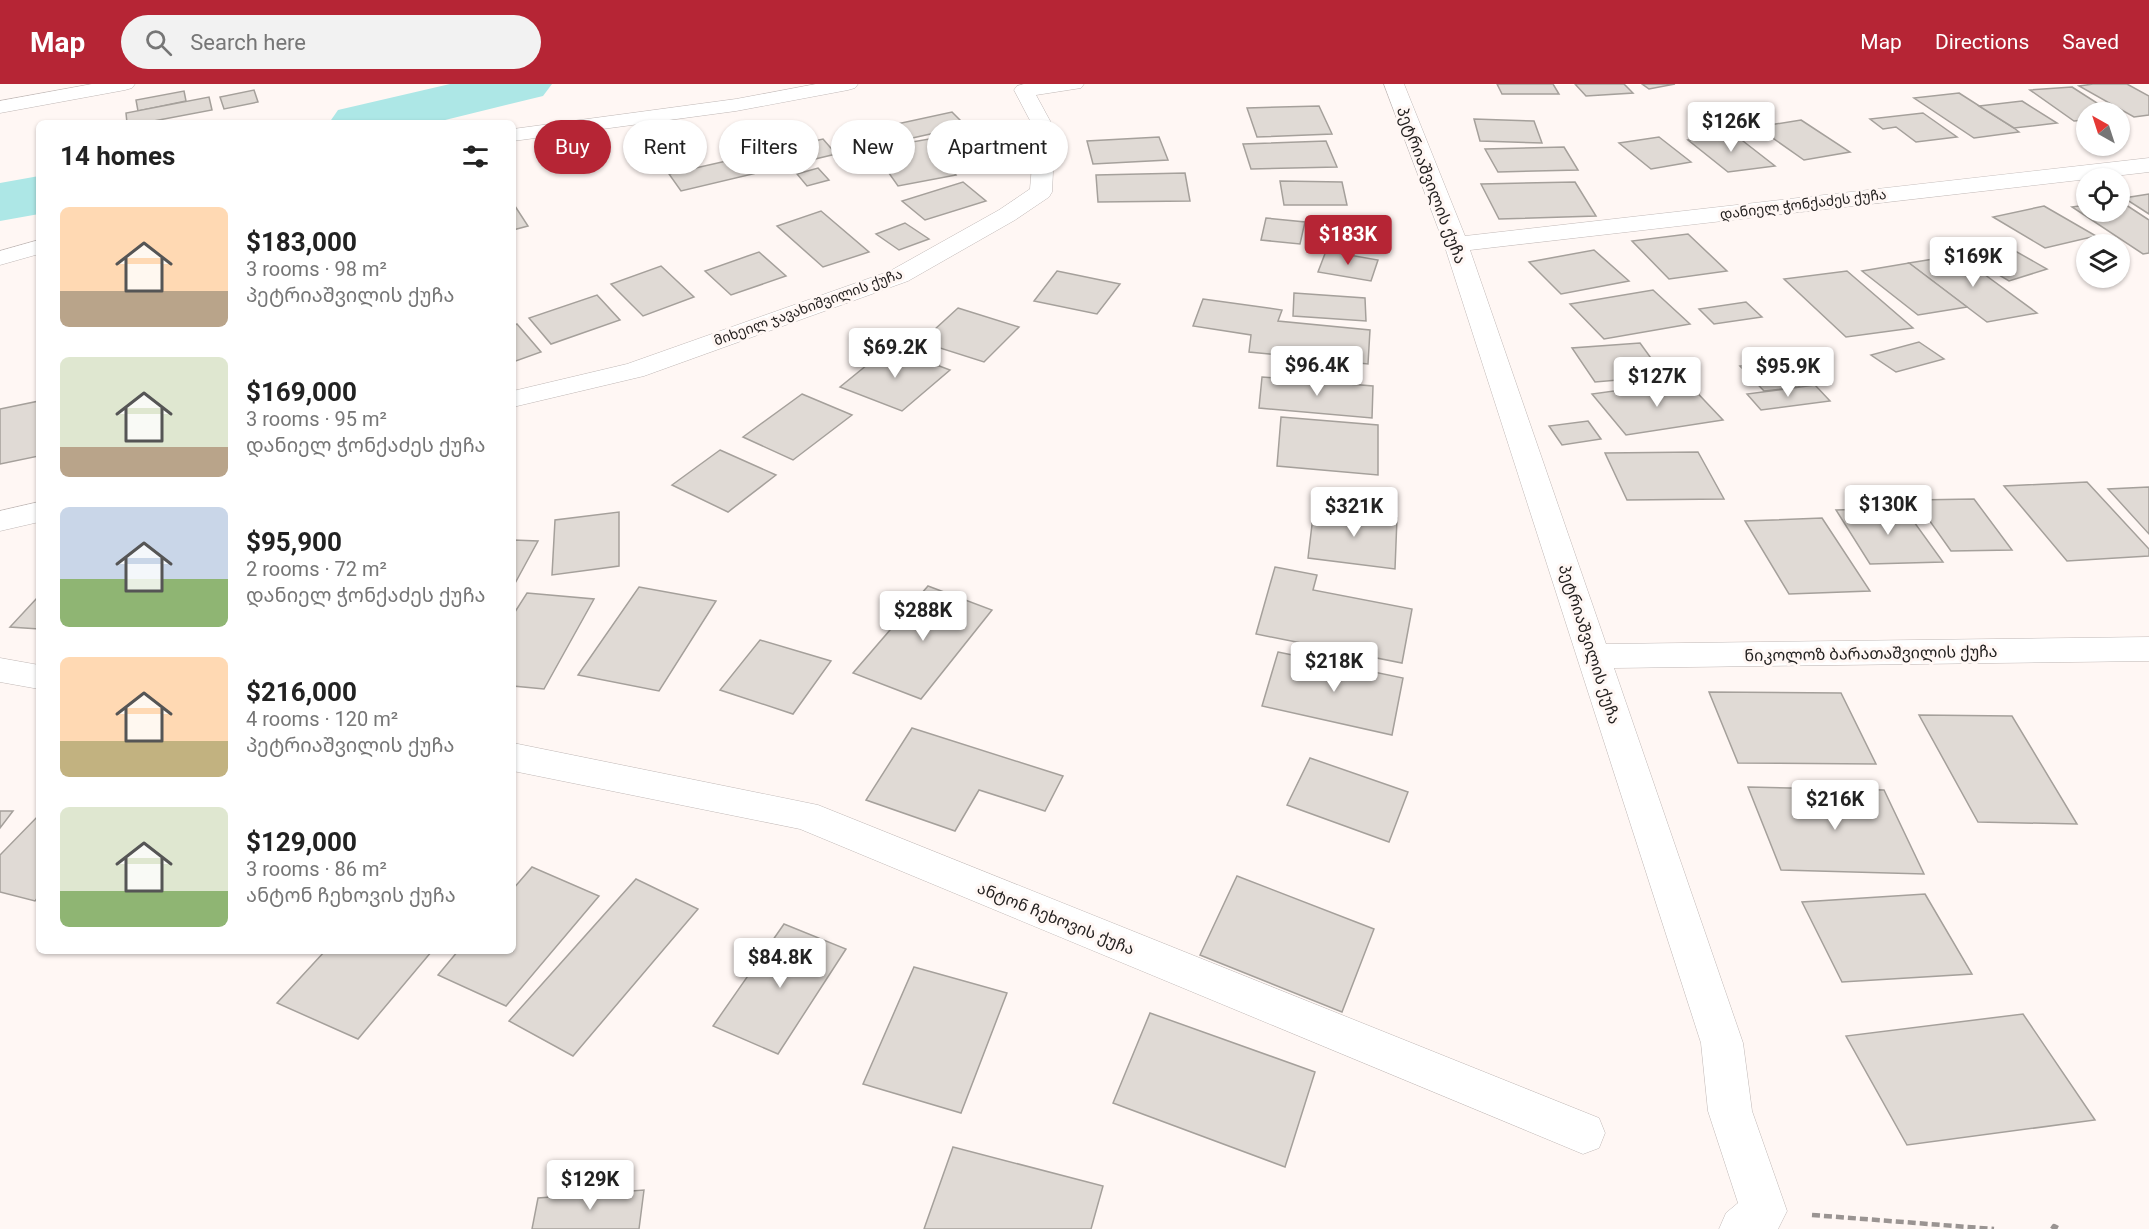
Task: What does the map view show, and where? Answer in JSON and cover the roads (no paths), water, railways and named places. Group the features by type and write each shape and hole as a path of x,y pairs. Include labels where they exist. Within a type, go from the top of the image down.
{"street":[{"path":"0,107 125,84"},
{"path":"516,135 736,105 848,84"},
{"name":"მიხეილ ჯავახიშვილის ქუჩა","path":"516,398 635,370 899,276 1007,215 1041,192 1045,130 1021,87 1074,84"},
{"name":"პეტრიაშვილის ქუჩა","path":"1394,84 1456,244 1722,1043 1730,1111 1752,1223"},
{"name":"დანიელ ჭონქაძეს ქუჩა","path":"1456,244 2149,165"},
{"path":"0,258 36,248"},
{"path":"0,521 36,513"},
{"name":"ნიკოლოზ ბარათაშვილის ქუჩა","path":"1594,656 2149,649"},
{"path":"0,670 36,676"},
{"name":"ანტონ ჩეხოვის ქუჩა","path":"516,759 805,815 1583,1133"}],"waterway":[{"path":"372,120 523,84"},
{"path":"0,202 36,196"}]}
